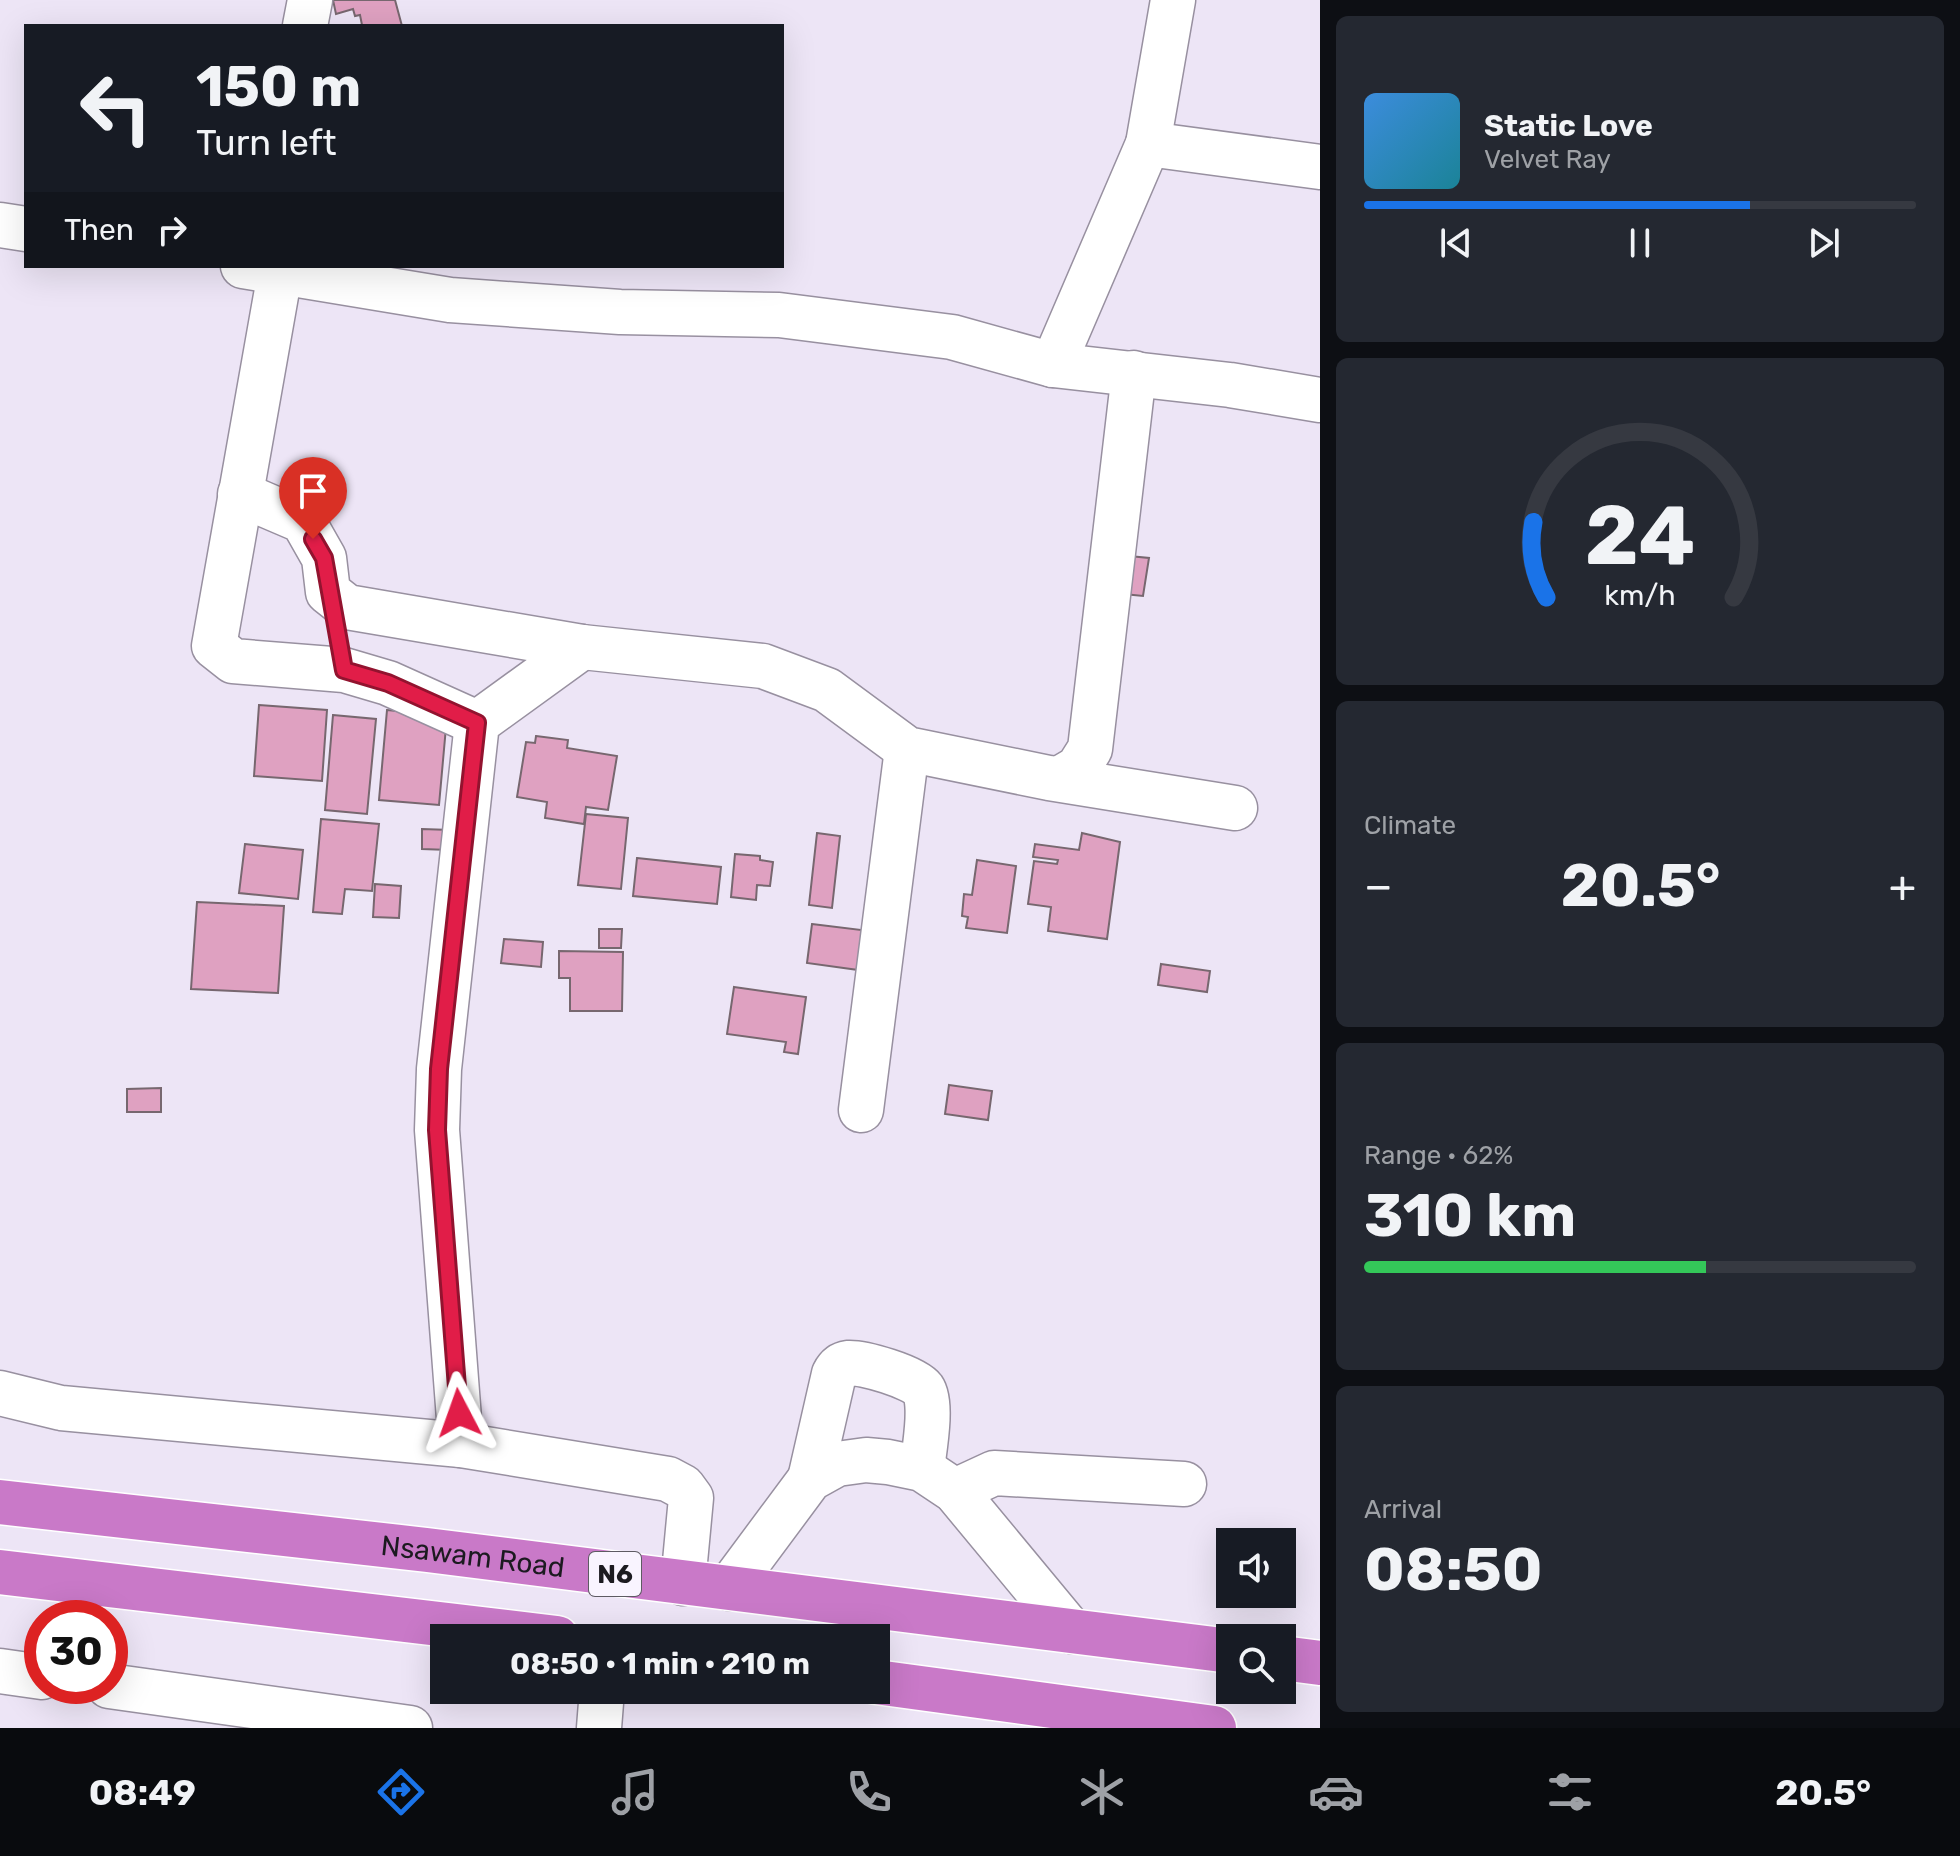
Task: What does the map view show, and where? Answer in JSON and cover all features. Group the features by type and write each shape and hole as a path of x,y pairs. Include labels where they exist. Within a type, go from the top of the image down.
{"highway":[{"name":"Nsawam Road","path":"0,1502 1216,1649"},
{"path":"0,1572 439,1624"},
{"path":"1296,1660 1320,1663"},
{"path":"890,1684 1105,1721 1214,1728"}],"street":[{"path":"305,24 310,0"},
{"path":"1053,365 1148,144 1173,0"},
{"path":"1148,144 1320,167"},
{"path":"0,225 24,229"},
{"path":"477,723 388,683 344,670 233,661 214,646 240,494 259,268 450,300 620,312 795,317 952,337 1053,365 1134,373 1320,400"},
{"path":"1061,778 1078,768 1090,749 1134,373"},
{"path":"240,494 303,521 324,558 344,670"},
{"path":"328,592 347,607 582,647 763,666 827,690 907,749 1235,808"},
{"path":"461,1445 437,1130 439,1069 477,723 582,647"},
{"path":"861,1110 907,749"},
{"path":"729,1588 810,1479 834,1374 838,1368 849,1363 907,1377 923,1389 928,1401 939,1480 1071,1631"},
{"path":"0,1393 61,1408 461,1445 668,1479 683,1487 691,1498 683,1583"},
{"path":"810,1479 837,1464 866,1460 939,1480 994,1473 1184,1484"},
{"path":"0,1671 24,1674"},
{"path":"128,1689 410,1728"},
{"path":"599,1728 601,1704"}],"building":[{"path":"333,0 395,0 401,24 362,24 360,15 355,16 353,9 336,14"},
{"path":"1129,556 1149,558 1143,596 1124,594"},
{"path":"259,705 327,710 322,781 254,776"},
{"path":"387,710 447,716 439,805 379,800"},
{"path":"333,715 376,719 367,814 325,810"},
{"path":"536,736 568,740 567,748 617,756 608,810 586,807 584,824 545,818 547,802 517,797 526,742 535,743"},
{"path":"586,814 628,818 621,889 578,885"},
{"path":"321,819 379,824 372,891 345,889 342,914 313,912"},
{"path":"422,829 450,830 449,850 422,849"},
{"path":"817,833 840,836 832,908 809,905"},
{"path":"1082,833 1120,842 1107,939 1048,931 1051,907 1028,904 1034,861 1057,864 1058,860 1033,857 1035,844 1079,850"},
{"path":"245,844 303,850 298,899 239,893"},
{"path":"735,854 760,856 760,860 773,862 770,886 757,885 756,900 731,897"},
{"path":"637,858 721,867 717,904 633,896"},
{"path":"977,860 1016,866 1007,933 966,928 968,917 962,916 964,894 972,895"},
{"path":"375,884 401,886 399,918 373,917"},
{"path":"197,902 284,906 278,993 191,989"},
{"path":"812,924 878,932 873,972 807,963"},
{"path":"599,929 622,929 621,948 599,948"},
{"path":"504,939 543,942 541,967 501,963"},
{"path":"559,951 623,952 622,1011 570,1011 570,978 559,978"},
{"path":"1161,964 1210,971 1207,992 1158,985"},
{"path":"734,987 806,997 798,1054 784,1052 786,1042 727,1034"},
{"path":"949,1085 992,1091 988,1120 945,1114"},
{"path":"161,1088 161,1112 127,1112 127,1089"}],"route":[{"path":"313,539 324,558 344,670 388,683 477,723 439,1069 437,1130 459,1413"}]}
